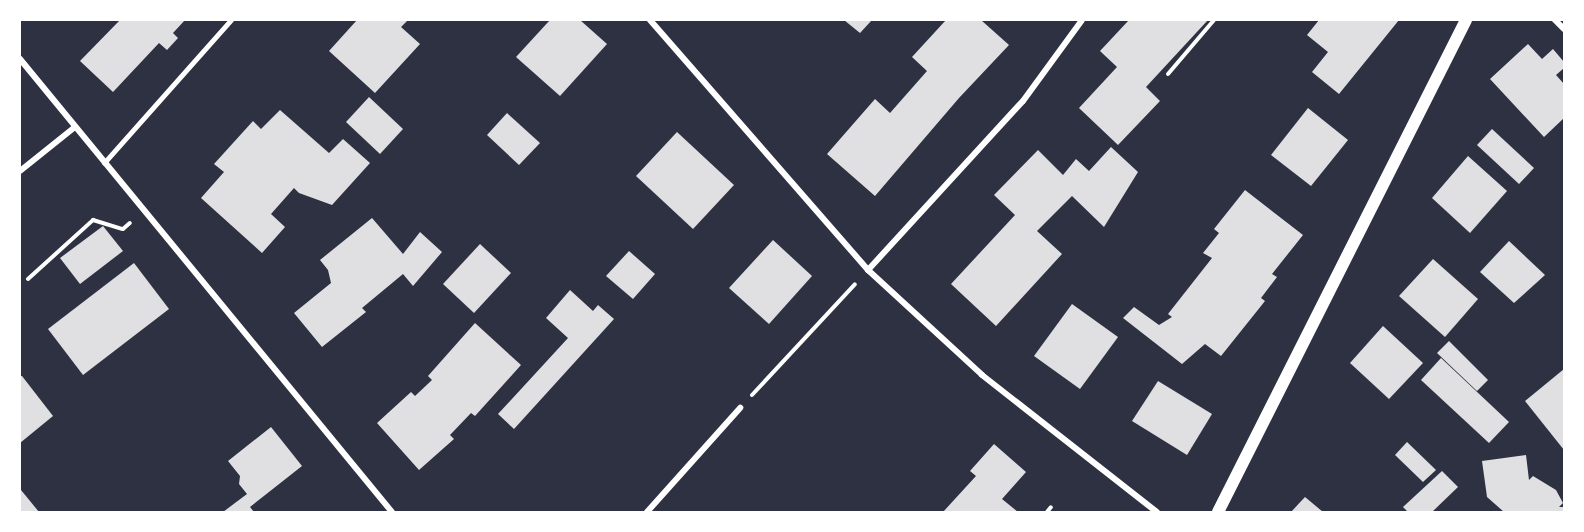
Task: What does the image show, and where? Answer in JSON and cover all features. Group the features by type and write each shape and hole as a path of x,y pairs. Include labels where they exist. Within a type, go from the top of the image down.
{"main road":[{"path":"1218,513 1466,20"}],"street":[{"path":"650,20 867,270 982,375 1157,513"},
{"path":"867,270 1023,101 1082,20"},
{"path":"1555,20 1564,29"},
{"path":"20,59 392,513"},
{"path":"20,171 75,127"},
{"path":"647,513 740,408"}],"lane":[{"path":"104,163 231,20"}],"path":[{"path":"1168,74 1214,20"},
{"path":"28,279 93,220 123,229 144,212"},
{"path":"740,408 867,270"},
{"path":"1047,513 1051,507"}],"building":[{"path":"120,20 185,20 173,33 178,38 167,50 159,43 113,92 80,61"},
{"path":"357,20 408,20 401,27 420,44 375,93 329,51"},
{"path":"550,20 580,20 607,44 560,96 516,57"},
{"path":"844,20 872,20 860,33"},
{"path":"946,20 981,20 1009,45 959,98 875,196 827,154 875,99 890,113 927,71 912,57"},
{"path":"1129,20 1208,20 1146,87 1160,101 1118,145 1079,108 1117,67 1100,51"},
{"path":"1319,20 1399,20 1339,94 1312,72 1328,52 1307,35"},
{"path":"1528,44 1542,59 1553,49 1564,62 1564,68 1556,75 1564,84 1564,118 1544,137 1490,79"},
{"path":"369,97 403,129 380,154 346,122"},
{"path":"1308,108 1348,140 1311,186 1271,155"},
{"path":"280,110 329,153 343,139 370,163 332,205 299,193 294,188 271,214 285,227 262,253 201,198 224,172 214,164 253,121 261,129"},
{"path":"507,113 540,143 519,165 487,135"},
{"path":"1492,129 1534,168 1519,184 1477,145"},
{"path":"677,132 734,185 693,229 636,176"},
{"path":"1111,147 1138,172 1104,227 1072,196 1037,231 1062,254 996,326 951,284 1015,215 994,195 1038,150 1063,175 1076,159 1089,171"},
{"path":"1468,156 1507,191 1470,233 1432,198"},
{"path":"1245,190 1303,235 1272,274 1277,277 1261,298 1265,301 1221,356 1205,344 1182,364 1123,318 1134,307 1159,325 1172,317 1168,314 1212,258 1203,253 1219,233 1214,229"},
{"path":"372,218 403,254 420,232 442,252 413,286 403,274 362,308 366,312 322,347 294,313 331,283 328,270 320,260"},
{"path":"103,226 123,251 80,284 60,258"},
{"path":"773,240 812,276 769,324 729,288"},
{"path":"1509,241 1545,275 1514,303 1480,272"},
{"path":"480,244 511,273 474,313 443,284"},
{"path":"629,251 655,274 633,299 606,276"},
{"path":"1433,259 1478,299 1445,337 1399,296"},
{"path":"134,263 169,309 83,375 48,329"},
{"path":"570,290 593,311 598,305 614,319 514,429 498,414 568,338 546,318"},
{"path":"1072,304 1118,337 1080,389 1034,356"},
{"path":"475,323 521,365 475,416 471,413 450,435 454,439 419,470 377,423 411,392 415,396 432,380 428,376"},
{"path":"1383,326 1423,363 1389,399 1350,363"},
{"path":"1449,341 1488,380 1477,391 1437,353"},
{"path":"1441,358 1509,422 1489,443 1421,380"},
{"path":"1564,369 1564,450 1525,401"},
{"path":"20,376 53,416 20,443"},
{"path":"1158,381 1212,414 1187,455 1132,421"},
{"path":"271,427 302,466 250,507 254,512 223,512 247,494 239,484 240,476 228,461"},
{"path":"1407,442 1436,470 1423,482 1395,455"},
{"path":"994,444 1026,472 1002,499 1018,512 943,512 976,476 970,471"},
{"path":"1526,455 1529,480 1533,476 1556,490 1563,503 1559,507 1564,507 1564,512 1504,512 1487,497 1482,461"},
{"path":"1442,471 1458,487 1432,512 1408,512 1403,507"},
{"path":"21,490 39,512 20,512"},
{"path":"1305,497 1323,512 1291,512"}]}
